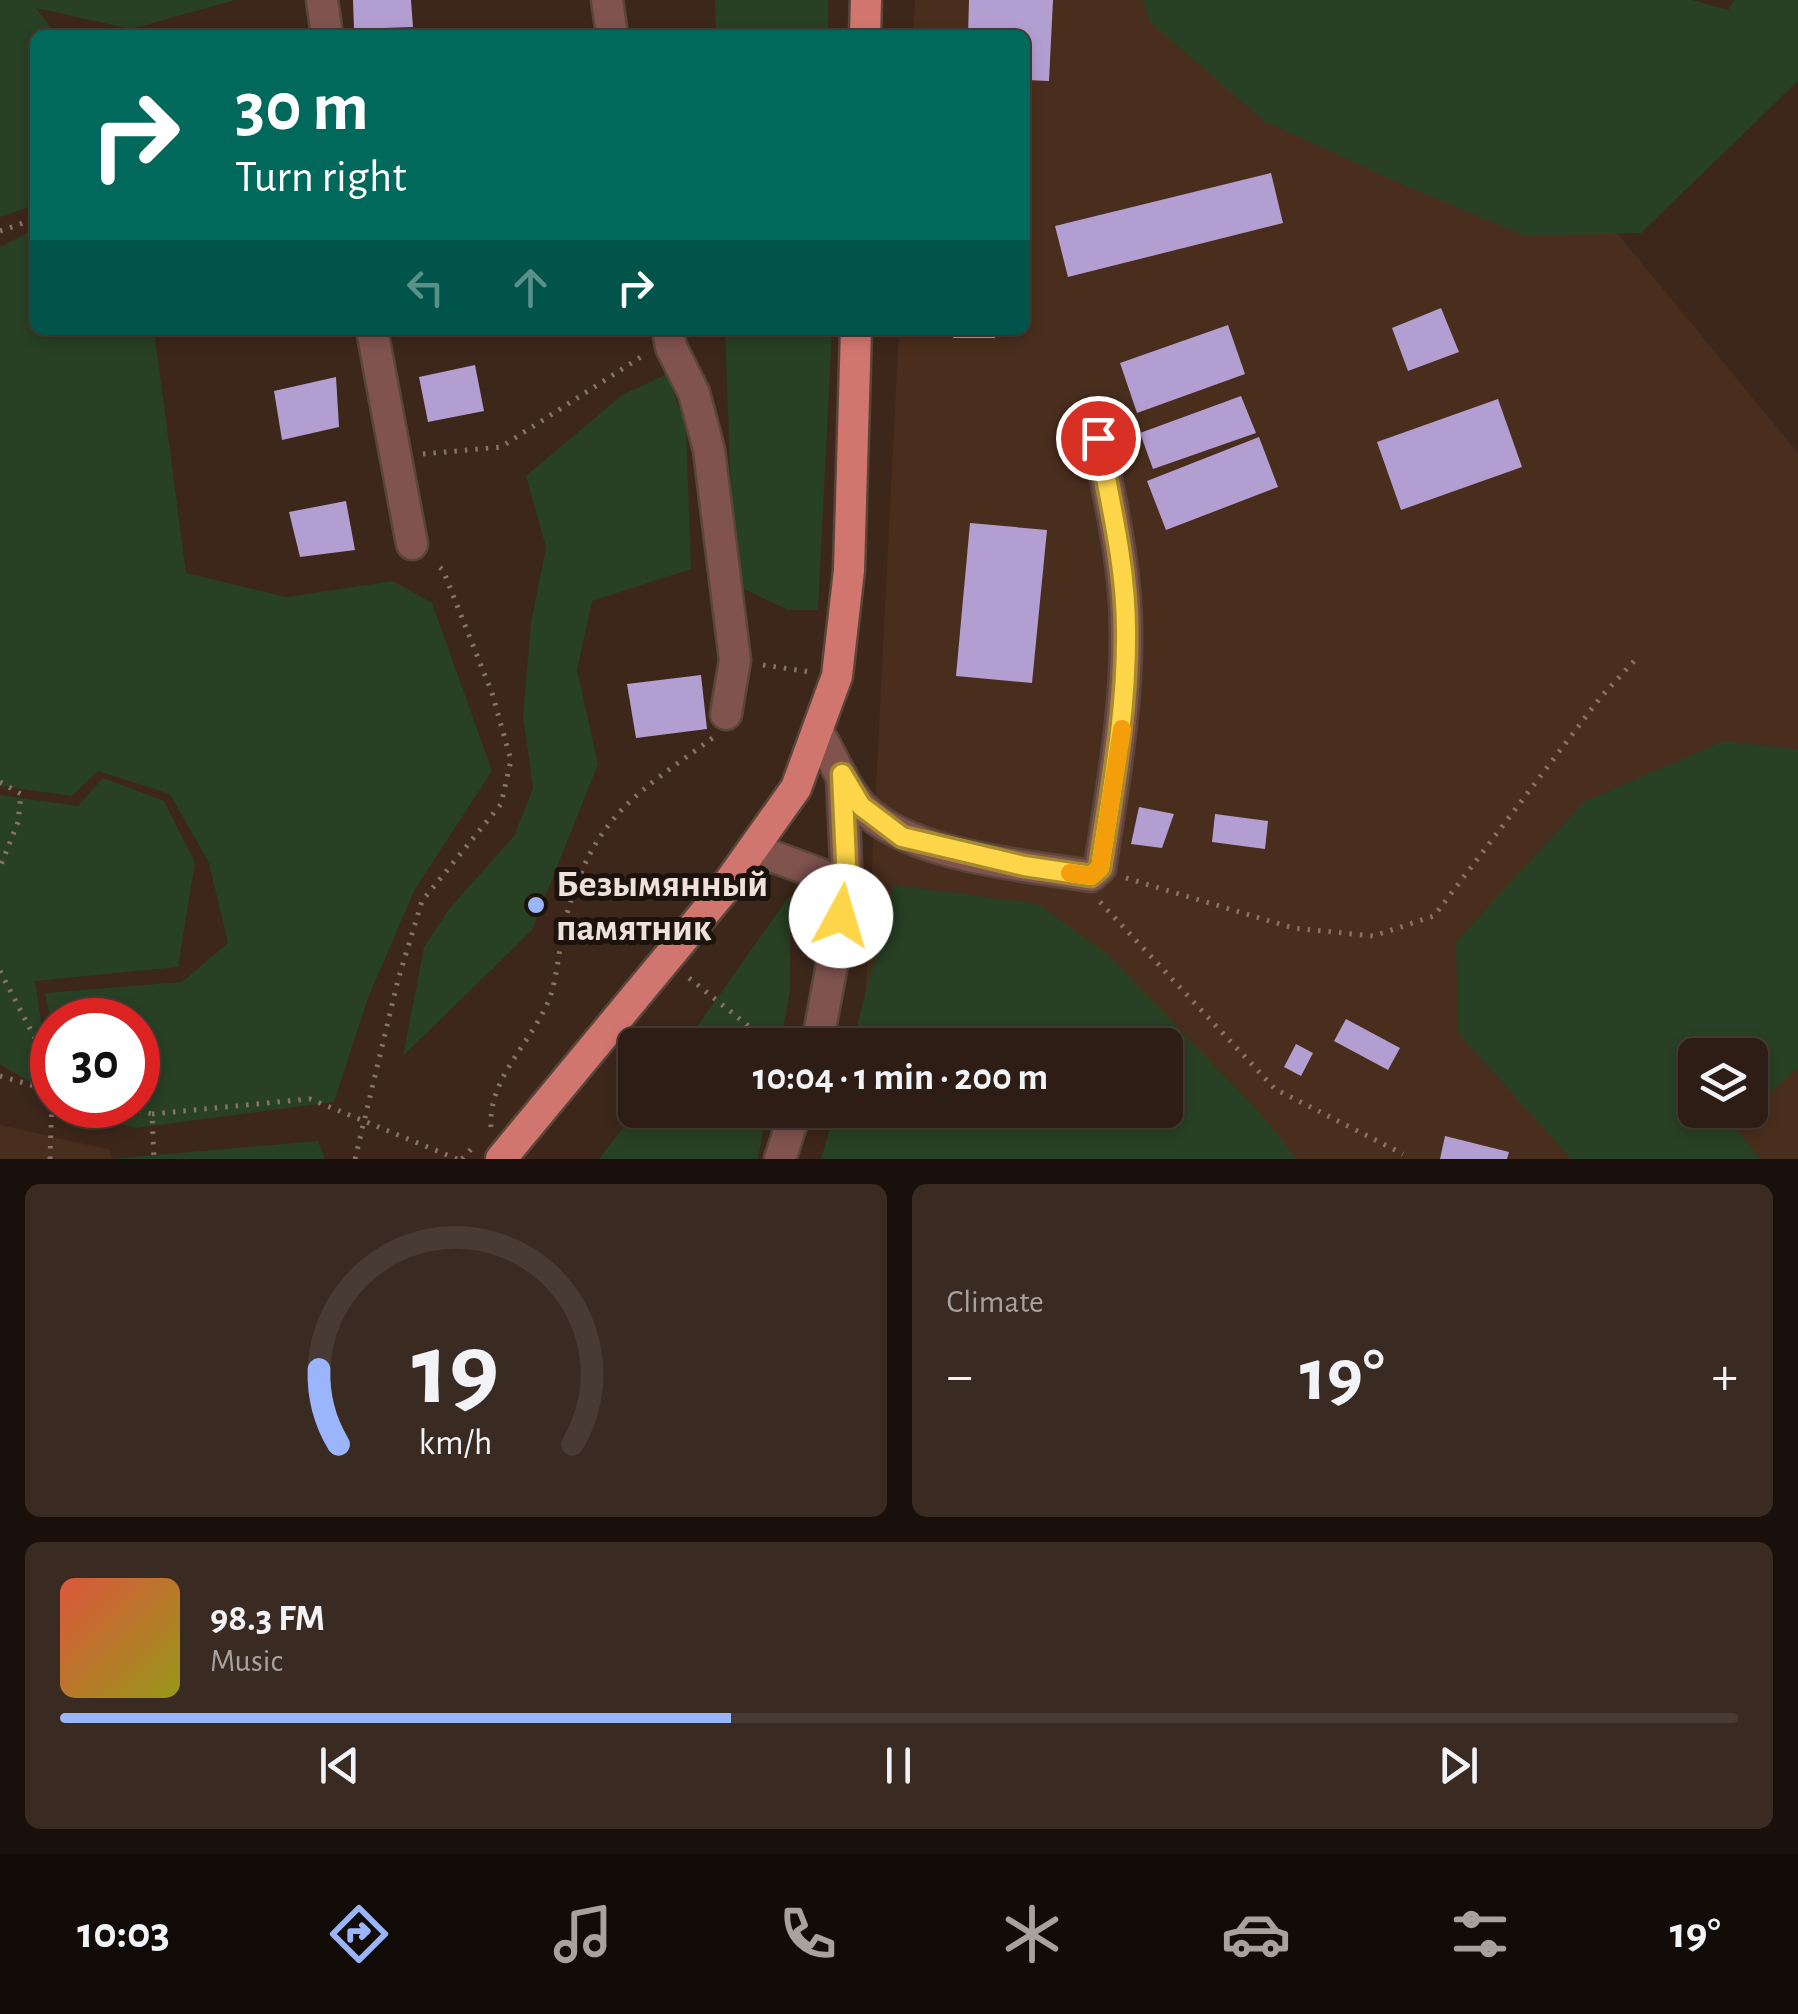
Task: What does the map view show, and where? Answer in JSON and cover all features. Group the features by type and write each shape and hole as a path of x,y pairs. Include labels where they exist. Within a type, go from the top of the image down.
{"main road":[{"path":"865,30 866,0"},
{"path":"501,1159 666,960 796,788 837,676 848,570 856,335"}],"street":[{"path":"322,0 326,30"},
{"path":"606,0 611,30"},
{"path":"373,335 412,544"},
{"path":"670,339 694,393 709,450 735,660 726,714"},
{"path":"818,732 861,806 902,837 1091,876 1102,855 1124,715 1126,626 1117,538 1098,438"},
{"path":"820,1028 847,884 842,774"},
{"path":"753,849 847,884"},
{"path":"780,1159 790,1128"}],"path":[{"path":"0,231 30,221"},
{"path":"396,457 501,447 670,339"},
{"path":"355,1159 422,901 501,804 511,760 492,693 442,570 412,544"},
{"path":"735,660 837,676"},
{"path":"1102,855 1293,928 1373,936 1434,916 1600,698 1635,660"},
{"path":"490,1128 490,1104 550,998 566,916 592,847 609,818 714,736 726,714"},
{"path":"0,782 21,794 18,822 0,867"},
{"path":"1069,872 1146,947 1275,1089 1404,1154"},
{"path":"666,960 751,1028"},
{"path":"0,970 30,1028"},
{"path":"0,1076 30,1085"},
{"path":"160,1113 310,1099 457,1159"},
{"path":"50,1159 51,1128"},
{"path":"153,1128 154,1159"}],"shaded area":[{"path":"915,0 1402,0 1440,18 1798,453 1798,1159 846,1159 1048,1128 1183,1128 1183,1028 864,1028 899,335 1030,335 1030,30 913,30"},
{"path":"0,1125 111,1150 112,1159 0,1159"}],"green space":[{"path":"0,0 235,0 131,29 36,8 52,30 30,30 30,207 0,217"},
{"path":"715,0 828,0 828,30 716,30"},
{"path":"1142,0 1692,0 1728,10 1734,0 1798,0 1798,81 1641,233 1525,236 1264,121 1150,22"},
{"path":"29,232 30,335 155,335 186,573 287,597 393,581 432,603 492,771 415,889 368,998 334,1102 160,1125 160,998 46,998 45,993 182,982 228,943 209,863 170,794 98,771 72,796 0,786 0,247"},
{"path":"725,335 832,335 818,610 788,610 734,584"},
{"path":"667,374 686,426 691,569 592,601 577,670 598,764 532,930 403,1056 424,947 449,909 514,836 533,788 523,716 531,622 546,547 526,476 622,395"},
{"path":"1724,741 1798,750 1798,1068 1768,1095 1768,1038 1678,1038 1678,1128 1736,1128 1760,1159 1571,1159 1458,1033 1456,942 1584,802"},
{"path":"103,778 164,801 195,862 178,967 35,981 38,998 30,998 30,1082 0,1064 0,795 78,806"},
{"path":"894,885 1038,904 1108,955 1178,1028 856,1028"},
{"path":"790,895 790,991 783,1028 696,1028"},
{"path":"1183,1033 1259,1112 1297,1159 821,1159 830,1128 1183,1128"},
{"path":"622,1128 764,1128 758,1159 599,1159"},
{"path":"318,1141 325,1159 109,1159"}],"building":[{"path":"353,0 411,0 413,27 354,29"},
{"path":"969,0 1053,0 1049,81 1030,80 1030,30 968,30"},
{"path":"1271,173 1283,223 1068,277 1055,226"},
{"path":"1441,308 1459,352 1408,371 1392,328"},
{"path":"1228,325 1245,374 1137,413 1120,363"},
{"path":"953,335 995,335 995,338 953,338"},
{"path":"475,365 484,411 428,422 419,377"},
{"path":"336,377 339,427 282,440 274,391"},
{"path":"1241,396 1256,433 1153,469 1140,433"},
{"path":"1498,399 1522,467 1401,510 1377,442"},
{"path":"1259,437 1278,487 1166,530 1147,481"},
{"path":"346,501 355,550 300,557 289,512"},
{"path":"970,523 1047,530 1032,683 956,676"},
{"path":"701,675 707,729 636,738 627,684"},
{"path":"1139,807 1174,814 1162,848 1131,844"},
{"path":"1215,814 1268,821 1265,849 1212,842"},
{"path":"1346,1019 1400,1048 1388,1070 1334,1041"},
{"path":"1296,1044 1313,1053 1301,1076 1284,1067"},
{"path":"1445,1136 1509,1152 1507,1159 1440,1159"}],"slow traffic":[{"path":"1070,873 1091,876 1100,868 1122,729"}],"place":[{"name":"Безымянный памятник","path":"536,905"}],"route":[{"path":"841,916 847,884 842,774 861,806 902,837 1024,866 1091,876 1100,868 1124,715 1126,626 1117,538 1098,438"}]}
